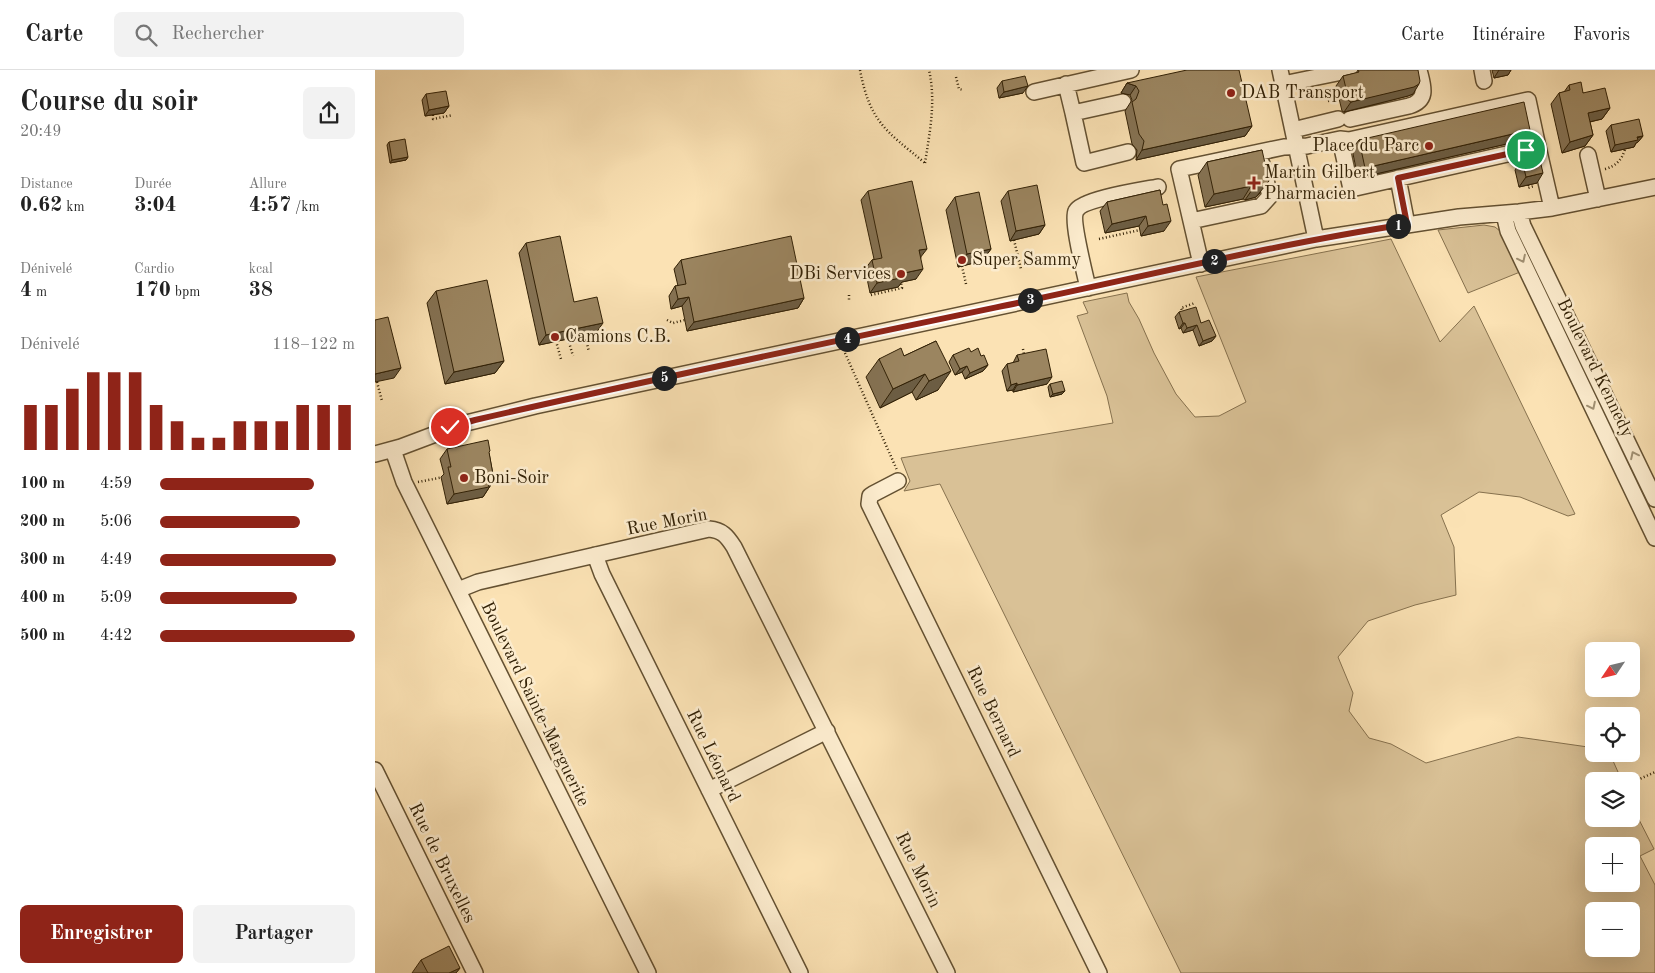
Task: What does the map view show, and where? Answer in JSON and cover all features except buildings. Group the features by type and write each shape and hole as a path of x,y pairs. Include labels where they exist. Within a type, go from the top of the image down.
{"street":[{"path":"1034,92 1131,70"},
{"path":"1316,239 1282,77 1352,70"},
{"path":"1293,130 1417,103 1424,91 1416,72"},
{"path":"1066,84 1084,162 1128,152"},
{"path":"1201,264 1179,169 1285,147 1307,146 1339,139 1349,140 1528,100 1552,208"},
{"path":"1073,113 1123,102"},
{"path":"1339,139 1351,189 1538,147"},
{"path":"1191,221 1261,206 1269,196 1260,152"},
{"path":"1588,155 1598,199"},
{"path":"1398,178 1407,224"},
{"path":"1088,288 1077,236 1075,215 1079,206 1092,201 1157,187"},
{"path":"375,454 393,450 450,427 475,420 1316,239 1459,217 1552,208 1655,187"},
{"name":"Boulevard Kennedy","path":"1512,213 1523,226 1655,499"},
{"name":"Boulevard Kennedy","path":"1512,213 1509,231 1654,534"},
{"path":"1578,377 1593,370"},
{"name":"Boulevard Sainte-Marguerite","path":"393,450 404,482 647,973"},
{"name":"Rue Bernard","path":"898,481 870,496 869,504 1099,973"},
{"name":"Rue Morin","path":"458,590 478,582 709,529 727,535 947,973"},
{"name":"Rue Léonard","path":"595,555 602,574 800,973"},
{"path":"709,790 827,731"},
{"name":"Rue de Bruxelles","path":"375,770 475,973"}],"path":[{"path":"860,70 868,102 873,113 886,131 925,162 933,108 932,83 929,70"},
{"path":"956,77 959,89 963,90"},
{"path":"1328,101 1339,98"},
{"path":"433,115 433,119 453,114"},
{"path":"1592,172 1614,165 1623,156 1625,149"},
{"path":"1528,185 1528,188 1537,185"},
{"path":"1099,239 1140,230"},
{"path":"1014,240 1021,269"},
{"path":"961,266 966,284"},
{"path":"871,295 902,288 901,282"},
{"path":"849,295 849,300"},
{"path":"1184,315 1181,308 1195,303"},
{"path":"667,320 673,323 685,320"},
{"path":"585,335 589,352"},
{"path":"569,339 573,356"},
{"path":"841,340 843,349 895,463 898,481"},
{"path":"556,341 561,358"},
{"path":"1023,349 1025,359"},
{"path":"377,382 382,401"},
{"path":"416,482 448,476"},
{"path":"1640,779 1655,772"}],"shaded area":[{"path":"1484,225 1495,227 1500,231 1520,272 1468,293 1438,230"},
{"path":"1391,239 1440,342 1474,306 1575,514 1568,516 1520,497 1479,492 1441,515 1454,547 1456,595 1415,605 1368,621 1338,657 1353,693 1349,711 1369,738 1391,744 1426,763 1518,737 1585,747 1585,762 1614,762 1618,772 1585,772 1585,827 1640,827 1640,822 1654,849 1640,856 1655,885 1655,973 1181,973 940,484 904,491 910,481 901,458 1113,423 1107,396 1077,316 1088,313 1083,302 1127,293 1129,302 1176,394 1195,417 1219,416 1246,402 1196,277"}],"place":[{"name":"DAB Transport","path":"1231,93"},
{"name":"Place du Parc","path":"1429,146"},
{"name":"Martin Gilbert Pharmacien","path":"1254,183"},
{"name":"Super Sammy","path":"962,260"},
{"name":"DBi Services","path":"901,274"},
{"name":"Camions C.B.","path":"555,337"},
{"name":"Boni-Soir","path":"464,478"}],"route":[{"path":"450,427 684,374 1316,239 1407,224 1398,178 1526,150"}]}
